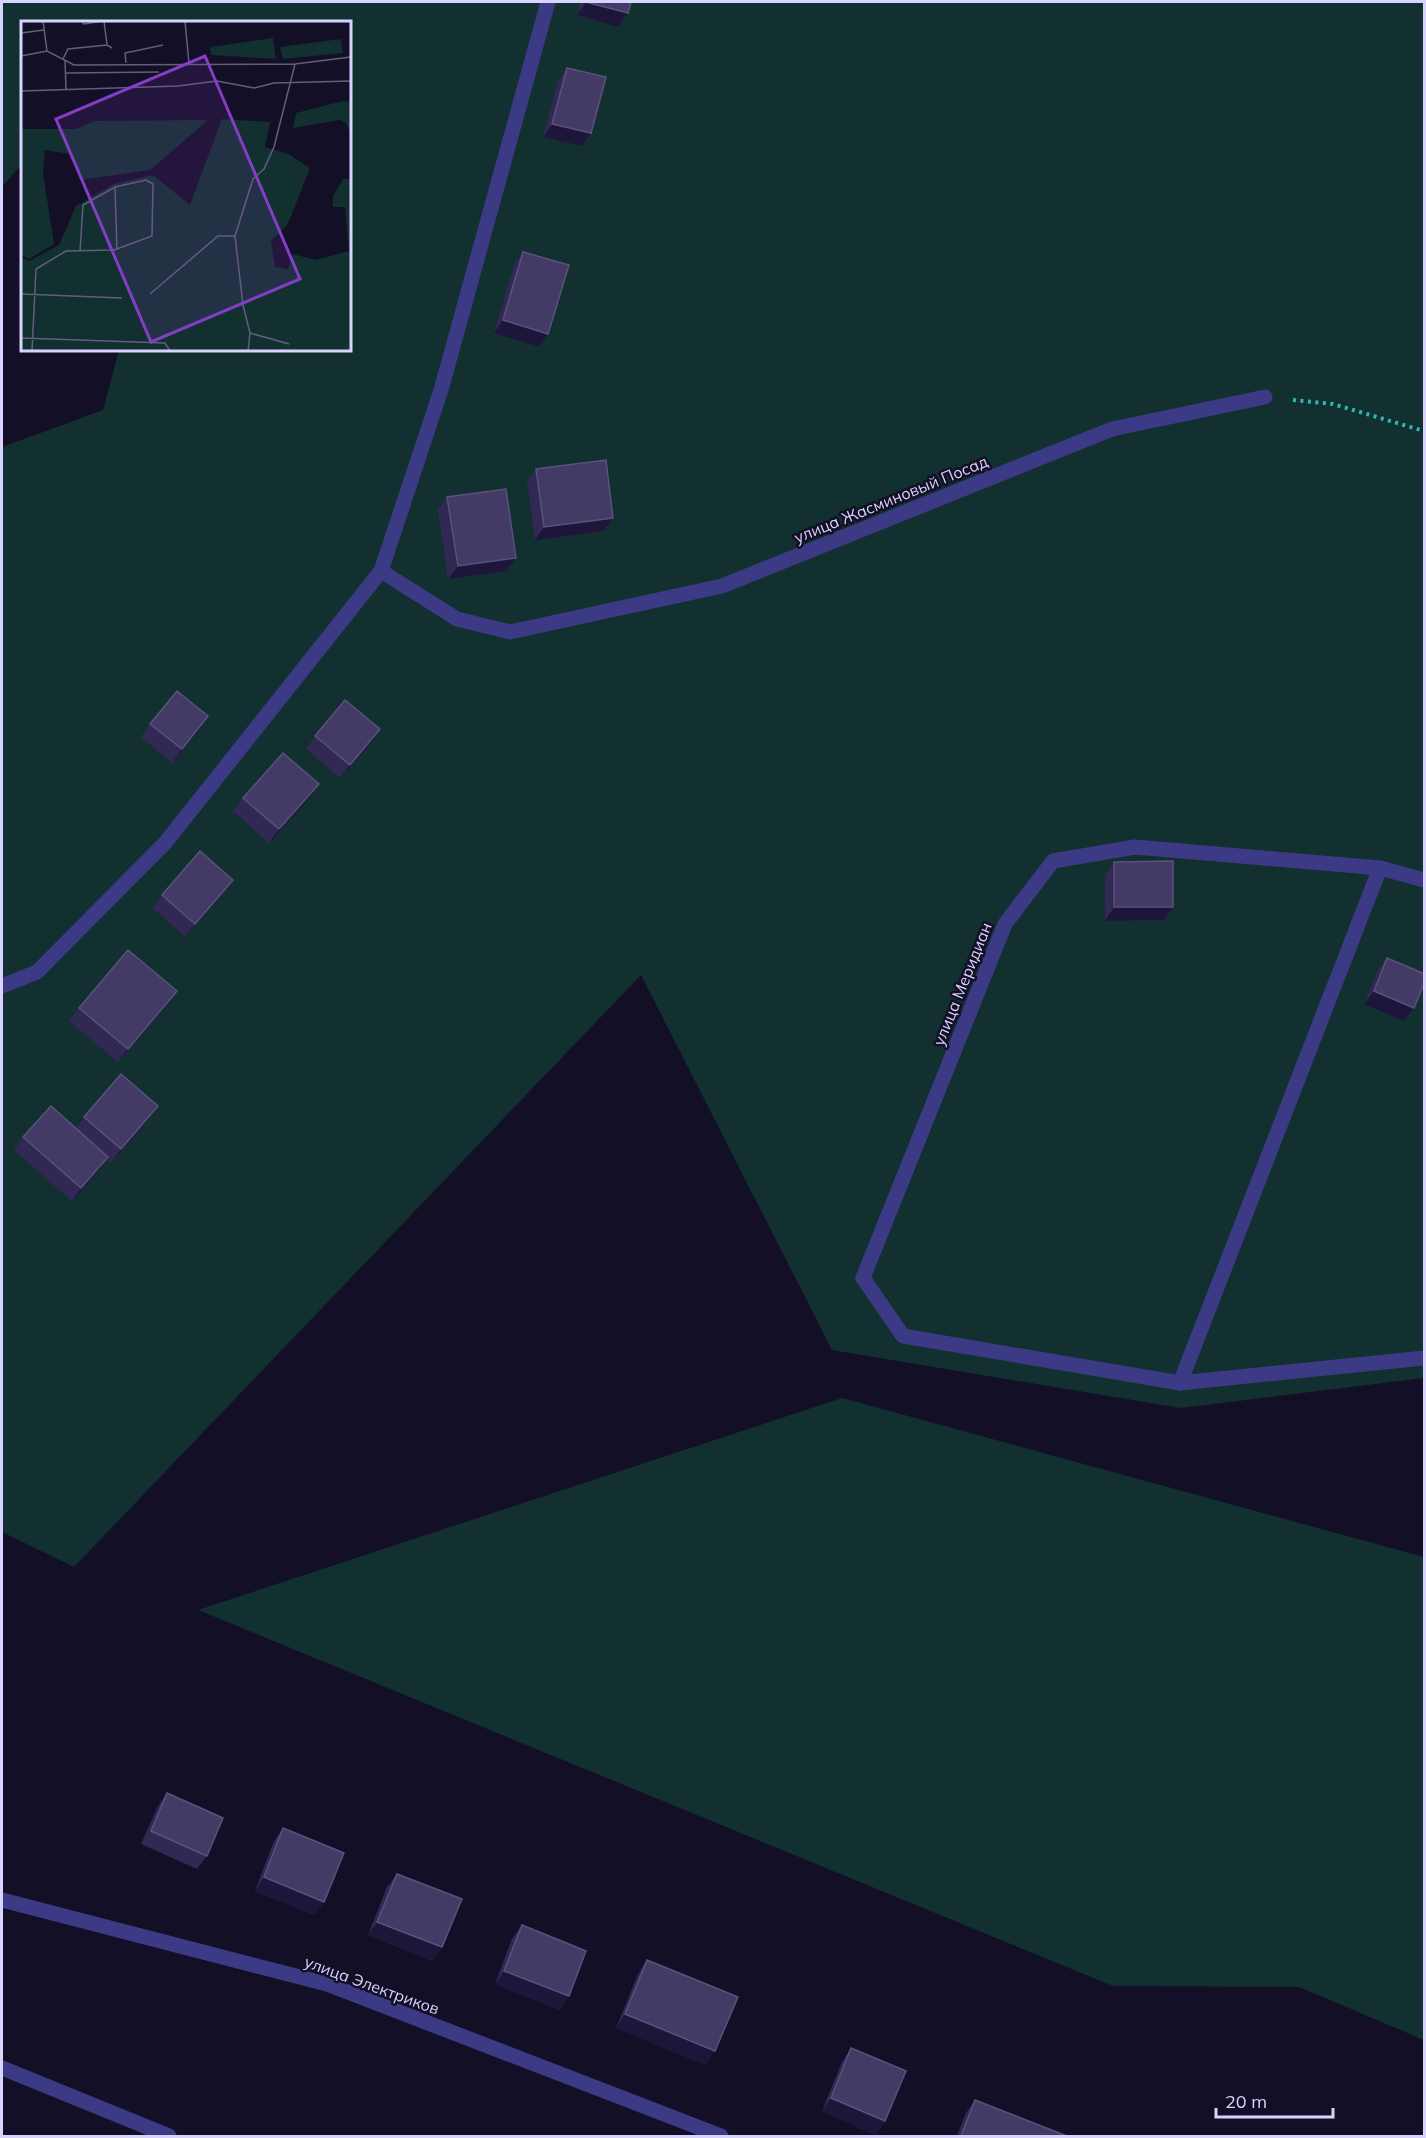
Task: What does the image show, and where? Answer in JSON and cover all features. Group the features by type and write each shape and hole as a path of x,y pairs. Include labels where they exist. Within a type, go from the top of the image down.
{"street":[{"path":"2,986 36,972 165,843 381,571 441,390 548,2"},
{"name":"улица Жасминовый Посад","path":"381,571 457,619 510,632 722,586 1112,429 1265,397"},
{"name":"улица Меридиан","path":"1180,1383 903,1335 863,1278 1005,924 1053,861 1135,847 1380,868 1425,880"},
{"path":"1380,868 1180,1383 1425,1358"},
{"name":"улица Электриков","path":"2,1900 327,1984 721,2136"},
{"path":"2,2068 152,2133 169,2136"}],"path":[{"path":"1265,397 1333,404 1425,431"}],"green space":[{"path":"2,2 1424,2 1424,1378 1181,1408 832,1350 641,975 74,1567 2,1532 2,447 103,410 119,351 351,351 351,21 21,21 21,165 2,187"},
{"path":"842,1398 1424,1557 1424,2040 1299,1987 1113,1986 198,1610"}],"building":[{"path":"586,2 631,2 628,13"},
{"path":"567,68 606,77 591,133 552,124"},
{"path":"523,252 569,265 548,334 503,320"},
{"path":"606,460 613,518 544,527 536,469"},
{"path":"506,489 516,558 458,566 447,497"},
{"path":"177,691 208,716 182,749 150,724"},
{"path":"345,700 380,729 350,765 315,736"},
{"path":"283,753 319,784 279,829 243,798"},
{"path":"200,851 233,880 195,924 162,895"},
{"path":"1173,861 1173,907 1114,907 1114,862"},
{"path":"128,950 177,991 128,1049 79,1008"},
{"path":"1387,958 1425,974 1425,981 1414,1008 1374,991"},
{"path":"121,1074 158,1106 121,1149 84,1117"},
{"path":"51,1106 108,1157 81,1188 23,1137"},
{"path":"167,1793 223,1818 207,1856 151,1831"},
{"path":"283,1828 344,1853 324,1902 264,1877"},
{"path":"397,1874 462,1899 442,1947 377,1922"},
{"path":"522,1925 586,1951 569,1996 504,1971"},
{"path":"647,1960 738,1997 715,2051 625,2014"},
{"path":"851,2048 906,2071 885,2121 831,2098"},
{"path":"975,2100 1067,2136 961,2136"}]}
